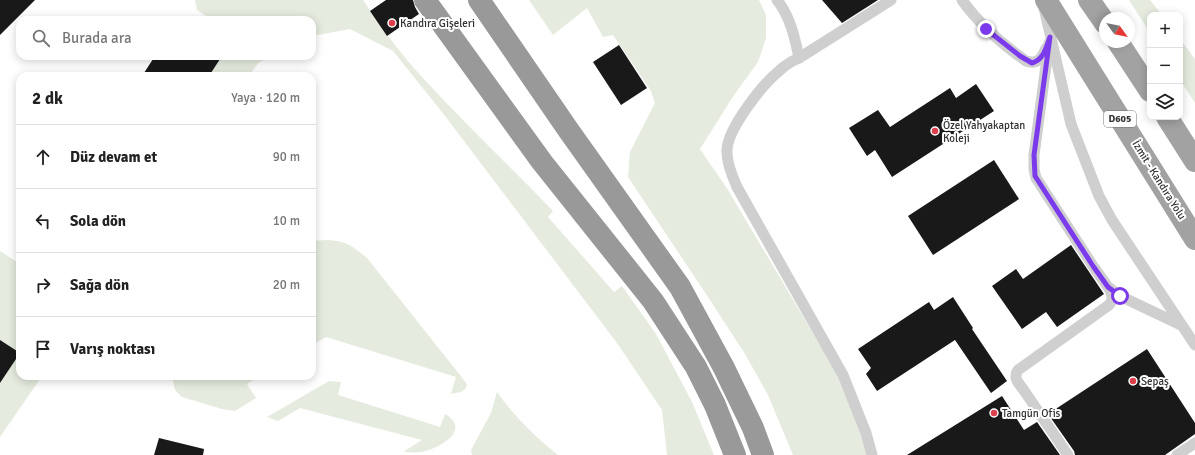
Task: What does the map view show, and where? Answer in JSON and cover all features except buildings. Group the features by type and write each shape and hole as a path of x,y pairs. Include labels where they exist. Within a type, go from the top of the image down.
{"highway":[{"path":"425,0 542,162 654,301 696,367 715,405 735,455"},
{"path":"479,0 569,132 680,287 724,368 753,428 763,455"},
{"name":"İzmit - Kandıra Yolu","path":"1046,0 1195,238"},
{"path":"1089,0 1099,14"},
{"path":"1122,48 1147,86"},
{"path":"1169,120 1195,161"}],"lane":[{"path":"777,0 785,12 791,27 799,58"},
{"path":"872,455 866,433 843,375 737,188 727,156 728,144 733,130 753,99 778,71 891,0"},
{"path":"962,0 975,18 986,29 1026,61 1032,63 1040,59 1050,37"},
{"path":"1042,0 1071,124 1099,196 1112,220 1195,345"},
{"path":"1050,37 1034,155 1035,176 1108,287 1112,298 1109,305 1018,370 1016,373 1016,378 1020,385 1068,455"},
{"path":"1108,287 1120,296 1182,325"},
{"path":"1177,455 1195,443"}],"shaded area":[{"path":"195,0 363,0 391,40 422,77 553,211 548,217 614,292 622,286 656,334 692,402 714,455 667,455 662,410 617,343 442,112 393,51 350,29 316,35 316,16 206,16 197,10"},
{"path":"529,0 759,0 766,15 766,38 758,62 734,95 700,149 728,190 836,372 857,423 867,455 793,455 768,395 745,354 628,177 630,152 655,103 651,91 613,35 603,37 587,8 553,35"},
{"path":"1129,0 1150,0 1160,12 1147,12 1147,28"},
{"path":"1183,43 1195,59 1195,103 1183,85"},
{"path":"219,60 264,60 258,63 252,72 212,72"},
{"path":"327,240 344,243 357,250 367,258 467,384 466,388 461,392 451,394 456,377 326,337 316,343 316,241"},
{"path":"0,251 16,261 16,380 39,380 0,437"},
{"path":"173,380 254,380 247,384 256,398 235,411 222,409 182,397 175,390"},
{"path":"329,381 341,382 338,395 440,427 445,414 453,420 455,426 454,432 450,438 437,447 420,452 403,452 422,440 300,408 278,421 267,417"},
{"path":"497,392 525,425 558,455 472,455 471,450 491,413"}],"place":[{"name":"Kandıra Gişeleri","path":"392,23"},
{"name":"Özel Yahyakaptan Koleji","path":"935,131"},
{"name":"Sepaş","path":"1133,381"},
{"name":"Tamgün Ofis","path":"994,413"}],"route":[{"path":"986,29 1026,61 1032,63 1040,59 1050,37 1034,155 1035,176 1093,266 1108,287 1120,296"}]}
